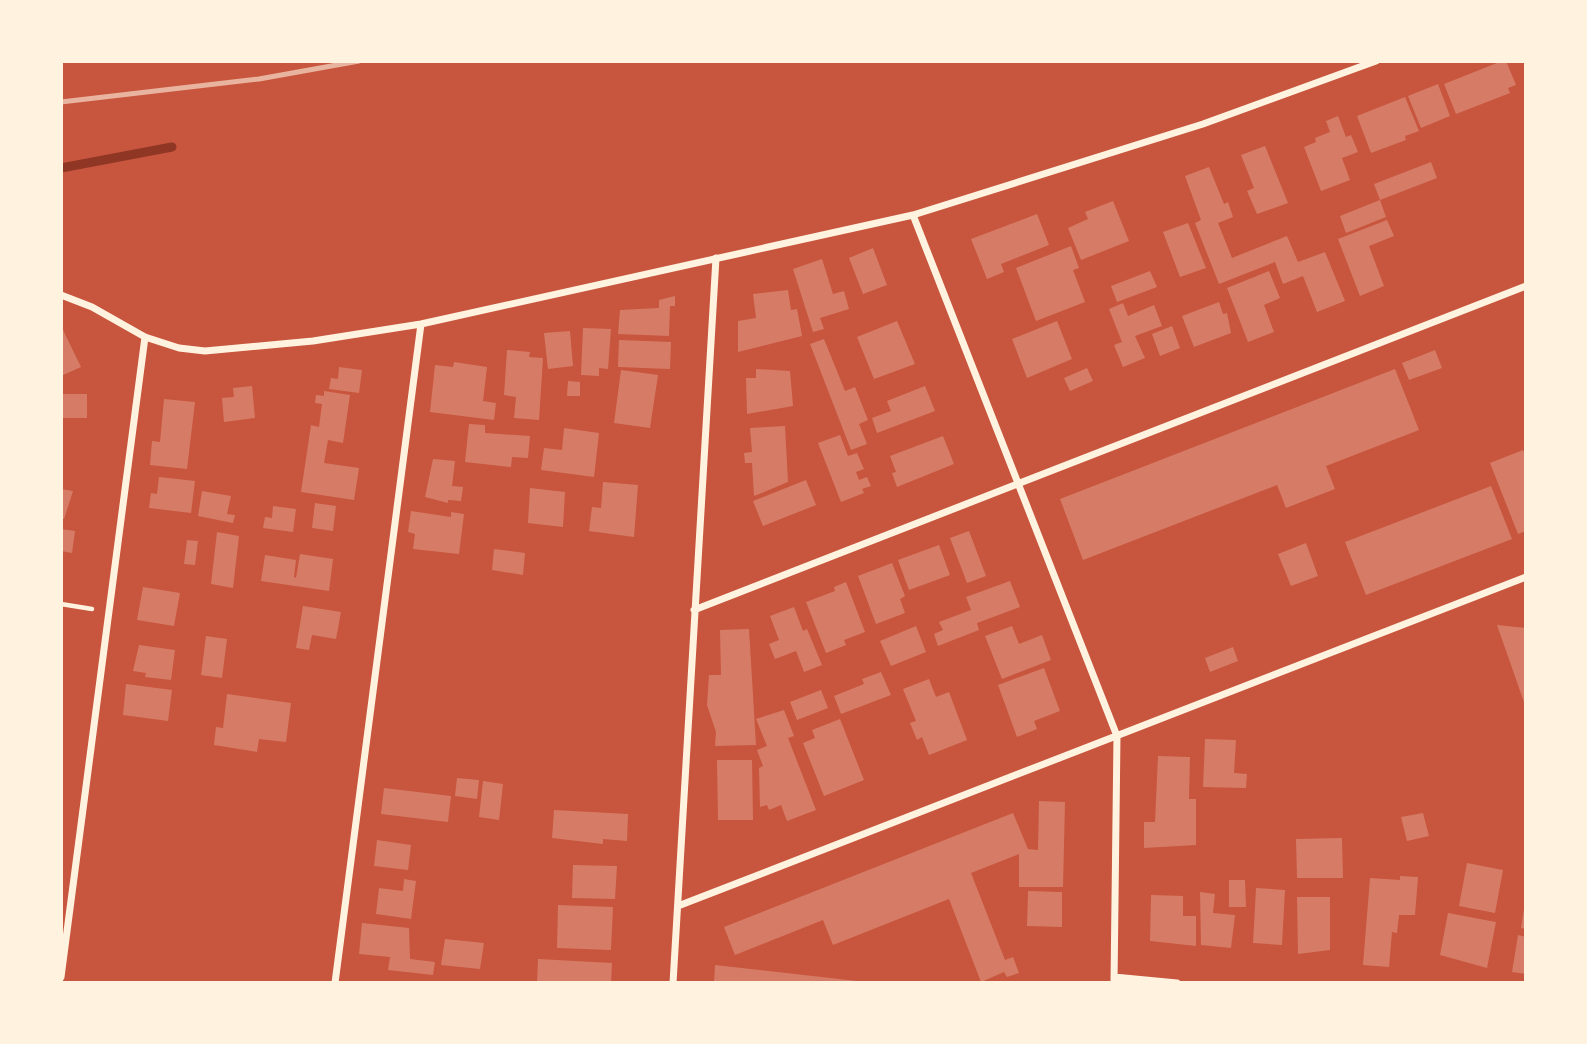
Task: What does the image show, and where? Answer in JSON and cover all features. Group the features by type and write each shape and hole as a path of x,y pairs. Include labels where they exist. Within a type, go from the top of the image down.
{"street":[{"path":"61,295 92,307 145,337 178,348 205,351 313,341 421,324 913,215 1203,124 1376,61"},
{"path":"913,215 1117,736 1114,980 1177,983"},
{"path":"673,983 716,258"},
{"path":"694,610 1526,286"},
{"path":"335,983 421,324"},
{"path":"61,978 145,337"},
{"path":"678,906 1526,577"}],"path":[{"path":"61,604 109,611"}],"building":[{"path":"1506,61 1516,85 1508,88 1510,93 1456,114 1444,84"},
{"path":"1438,84 1450,116 1421,128 1408,96"},
{"path":"1405,97 1419,131 1405,136 1406,140 1371,153 1357,116"},
{"path":"1338,116 1346,137 1351,135 1358,152 1342,158 1350,180 1321,191 1304,147 1316,142 1315,138 1330,132 1326,121"},
{"path":"1265,146 1288,203 1257,214 1247,191 1254,188 1241,155"},
{"path":"1431,162 1437,178 1380,200 1374,184"},
{"path":"1209,167 1224,204 1228,202 1233,217 1218,223 1232,258 1287,236 1298,262 1325,252 1345,301 1317,312 1303,276 1283,284 1275,262 1219,284 1195,223 1201,220 1185,176"},
{"path":"1380,200 1386,217 1346,233 1340,216"},
{"path":"1113,201 1129,241 1081,260 1068,228 1088,219 1085,212"},
{"path":"1037,214 1049,245 1001,264 1004,272 987,279 971,239"},
{"path":"1387,220 1394,236 1369,246 1384,286 1360,296 1338,239"},
{"path":"1188,223 1206,268 1180,277 1163,232"},
{"path":"1071,246 1079,268 1073,270 1085,302 1036,321 1016,268"},
{"path":"873,248 887,285 863,294 849,258"},
{"path":"822,259 833,294 844,291 849,309 820,318 824,329 813,332 793,269"},
{"path":"1150,271 1157,287 1117,302 1111,286"},
{"path":"1269,271 1280,298 1264,305 1274,332 1248,342 1227,288"},
{"path":"788,290 791,310 797,309 802,336 738,352 738,321 756,318 753,294"},
{"path":"675,296 675,306 670,306 669,336 618,334 620,310 659,308 659,300"},
{"path":"1219,302 1223,314 1227,313 1231,333 1194,347 1182,316"},
{"path":"1123,303 1128,316 1154,305 1162,326 1135,336 1145,358 1123,367 1114,345 1122,342 1109,309"},
{"path":"897,321 915,364 874,379 857,337"},
{"path":"1057,321 1072,359 1027,378 1012,339"},
{"path":"1172,326 1180,348 1160,356 1152,334"},
{"path":"583,328 611,329 608,369 599,368 599,376 581,375"},
{"path":"63,330 81,367 61,376 61,331"},
{"path":"570,331 573,366 548,369 544,333"},
{"path":"824,339 845,391 855,387 868,420 859,424 867,444 851,450 810,344"},
{"path":"619,340 671,342 670,369 618,367"},
{"path":"507,350 530,352 529,357 543,358 539,420 514,418 516,397 504,395"},
{"path":"1435,350 1442,368 1409,380 1402,363"},
{"path":"454,362 487,367 483,401 496,403 494,420 430,412 435,365 453,367"},
{"path":"339,367 362,370 359,393 329,389 331,378 338,379"},
{"path":"1087,368 1093,381 1070,391 1064,378"},
{"path":"756,369 790,371 793,406 747,414 746,378 756,378"},
{"path":"1395,369 1419,430 1326,466 1335,489 1286,508 1277,485 1083,560 1060,499"},
{"path":"621,370 658,375 650,428 614,423"},
{"path":"568,381 580,382 580,396 567,396"},
{"path":"252,386 255,418 224,422 222,398 234,397 233,388"},
{"path":"925,386 935,411 877,433 872,418 891,411 887,401"},
{"path":"324,391 350,395 343,443 328,440 324,463 359,468 354,500 301,492 311,425 319,427 322,404 315,403 316,395 324,396"},
{"path":"61,394 87,394 87,418 61,418"},
{"path":"164,399 195,402 187,469 150,465 152,441 160,442"},
{"path":"469,424 485,425 485,433 530,436 528,458 512,457 511,467 465,462"},
{"path":"785,426 788,482 754,496 752,463 745,463 744,453 752,452 750,428"},
{"path":"564,428 599,433 594,477 541,470 544,448 562,450"},
{"path":"840,435 848,456 857,453 864,469 856,472 859,480 867,477 871,486 862,489 864,493 841,502 818,443"},
{"path":"943,436 954,464 897,487 892,473 896,472 890,456"},
{"path":"1523,450 1526,457 1526,531 1518,534 1490,463"},
{"path":"433,459 455,461 452,486 463,487 461,501 448,500 448,503 425,497"},
{"path":"159,477 195,481 191,513 149,508 151,493 157,494"},
{"path":"806,480 816,505 763,526 753,501"},
{"path":"603,482 638,485 634,537 589,531 592,507 601,508"},
{"path":"1491,486 1512,539 1366,595 1345,542"},
{"path":"530,488 565,492 563,527 528,523"},
{"path":"61,489 73,491 64,519 61,518"},
{"path":"202,491 231,496 227,514 235,515 233,523 198,516"},
{"path":"315,503 336,506 333,531 312,528"},
{"path":"273,506 296,509 293,532 263,528 265,517 272,518"},
{"path":"411,511 451,517 451,512 464,514 459,554 413,549 415,534 408,532"},
{"path":"61,529 75,531 72,553 61,551"},
{"path":"969,531 986,576 967,583 950,538"},
{"path":"217,532 239,536 233,588 211,584"},
{"path":"187,540 198,541 195,565 184,564"},
{"path":"1306,543 1318,576 1291,586 1278,554"},
{"path":"939,545 950,575 909,590 898,560"},
{"path":"494,549 525,553 523,575 492,570"},
{"path":"300,554 333,559 329,591 261,581 265,555 296,560 296,578"},
{"path":"892,563 905,596 900,599 905,613 876,624 858,576"},
{"path":"1010,581 1020,607 977,623 979,630 938,646 934,634 943,630 939,622 971,610 966,597"},
{"path":"846,582 865,632 844,640 846,645 826,653 806,602 835,591 834,587"},
{"path":"143,587 180,593 174,626 137,620"},
{"path":"303,606 341,612 336,639 312,635 309,650 296,648"},
{"path":"794,607 803,631 807,629 822,665 804,672 796,651 775,659 769,644 779,640 770,616"},
{"path":"1497,625 1526,628 1526,705 1525,705"},
{"path":"916,626 926,652 891,666 880,641"},
{"path":"1012,626 1019,644 1042,635 1051,660 1002,679 985,636"},
{"path":"749,629 756,745 715,746 716,732 707,705 709,675 721,675 720,630"},
{"path":"206,636 227,639 222,678 201,675"},
{"path":"139,645 175,650 171,680 145,677 146,673 133,671"},
{"path":"1233,647 1238,661 1210,672 1205,658"},
{"path":"1044,668 1060,711 1034,721 1037,729 1017,737 998,685"},
{"path":"881,672 891,695 841,714 834,696 864,684 862,679"},
{"path":"929,679 936,697 949,692 967,740 929,755 922,737 917,740 910,723 916,721 903,689"},
{"path":"126,684 172,690 168,721 123,715"},
{"path":"821,690 828,708 797,720 790,702"},
{"path":"227,694 291,703 286,742 259,739 257,752 214,745 216,727 223,728"},
{"path":"784,710 794,736 788,738 816,810 787,821 781,805 769,810 767,805 760,807 759,768 763,766 757,750 767,746 756,719"},
{"path":"840,719 864,780 824,796 803,743 815,738 812,730"},
{"path":"1205,739 1236,740 1234,773 1247,774 1246,788 1203,787"},
{"path":"1158,756 1190,757 1189,799 1196,799 1196,845 1144,848 1144,822 1155,822"},
{"path":"717,760 752,760 753,820 718,820"},
{"path":"457,778 479,780 477,799 455,796"},
{"path":"483,781 503,784 499,820 479,817"},
{"path":"384,788 451,796 448,822 381,814"},
{"path":"1039,801 1065,802 1063,887 1019,887 1019,854 971,873 1005,960 1013,957 1019,973 1007,977 1004,972 981,982 949,899 833,945 823,920 735,955 724,927 1013,813 1028,849 1038,850"},
{"path":"554,810 628,814 627,841 603,839 603,844 552,838"},
{"path":"1423,813 1429,836 1407,841 1401,817"},
{"path":"1342,838 1343,878 1297,878 1296,839"},
{"path":"377,840 411,845 408,870 374,866"},
{"path":"1467,863 1503,870 1495,913 1459,906"},
{"path":"573,865 617,866 615,899 572,898"},
{"path":"1400,876 1418,877 1415,915 1399,915 1397,933 1392,932 1389,967 1363,965 1370,878 1400,880"},
{"path":"404,879 416,881 411,919 376,914 379,888 403,891"},
{"path":"1229,880 1245,880 1246,907 1229,907"},
{"path":"1256,888 1285,890 1282,945 1253,943"},
{"path":"1028,891 1062,892 1062,927 1027,926"},
{"path":"1200,892 1215,894 1213,913 1235,915 1231,948 1201,945"},
{"path":"1151,895 1183,896 1183,916 1196,916 1196,946 1150,941"},
{"path":"1297,897 1330,897 1330,950 1298,954"},
{"path":"558,905 613,907 611,950 557,948"},
{"path":"1526,909 1526,929 1521,928"},
{"path":"1448,913 1496,922 1487,968 1440,955"},
{"path":"362,923 409,928 410,959 435,962 433,975 388,970 390,957 359,954"},
{"path":"1518,935 1526,937 1526,974 1512,972"},
{"path":"445,939 484,943 480,969 441,965"},
{"path":"538,959 612,963 611,983 537,983"},
{"path":"715,965 857,981 857,983 714,983"}],"waterway":[{"path":"61,168 172,147"}],"railway":[{"path":"61,102 259,79 359,61"}]}
